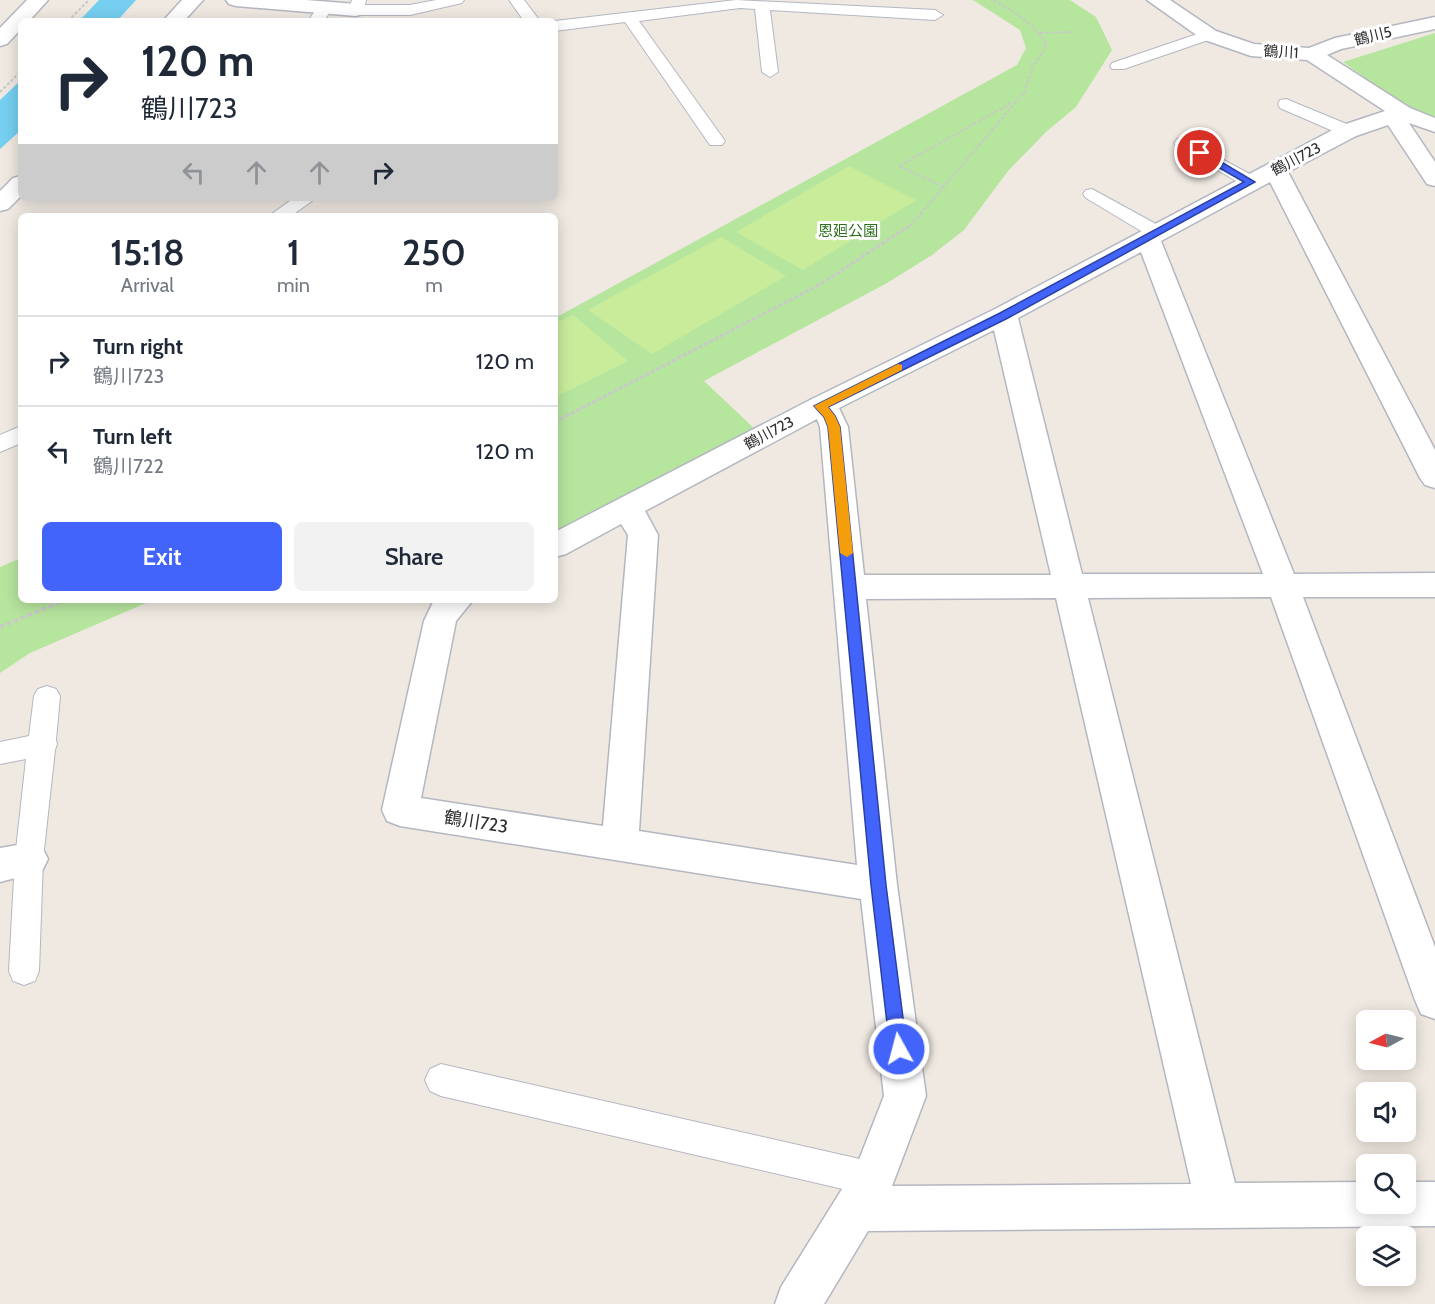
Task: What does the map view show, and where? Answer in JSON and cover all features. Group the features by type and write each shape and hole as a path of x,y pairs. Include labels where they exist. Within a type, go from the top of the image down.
{"street":[{"path":"21,18 38,0"},
{"path":"176,18 193,0"},
{"path":"236,0 320,14 357,5"},
{"name":"鶴川1","path":"1157,0 1209,35 1251,50 1312,54 1398,115 1435,125"},
{"path":"0,40 18,21"},
{"name":"鶴川5","path":"1312,54 1335,44 1435,23"},
{"path":"1398,115 1435,179"},
{"name":"鶴川723","path":"558,544 820,406 1004,315 1348,131 1398,115"},
{"path":"1276,170 1435,478"},
{"path":"0,204 18,186"},
{"path":"1153,236 1435,1000"},
{"path":"1004,315 1218,1205"},
{"path":"798,1304 865,1194 905,1096 878,885 834,427 830,416 820,406"},
{"path":"620,844 643,536 641,526 623,509"},
{"path":"850,587 1435,585"},
{"name":"鶴川723","path":"453,603 446,608 440,621 400,810 878,885"},
{"path":"865,1194 1218,1205 1435,1204"}],"lane":[{"path":"357,5 410,10 457,0"},
{"path":"516,0 530,18"},
{"path":"558,26 740,4 934,15"},
{"path":"762,5 770,72"},
{"path":"628,16 716,141"},
{"path":"1118,66 1209,35"},
{"path":"1286,104 1348,131"},
{"path":"1183,143 1251,182"},
{"path":"1092,194 1153,236"},
{"path":"283,213 303,201"},
{"path":"0,445 18,435"},
{"path":"24,971 15,862 44,744 47,696"},
{"path":"0,753 44,744"},
{"path":"441,1080 865,1194"}],"path":[{"path":"71,18 88,0"},
{"path":"558,420 821,284 912,224 1025,91 1034,66 1044,51 1046,43 1040,33 1023,17 992,0"},
{"path":"1040,33 1074,32"},
{"path":"0,92 18,74"},
{"path":"944,187 899,166 1017,100"},
{"path":"0,627 58,603"}],"green space":[{"name":"恩廻公園","path":"973,0 1070,0 1096,17 1112,50 1076,107 1047,131 1008,171 964,230 932,255 887,283 704,381 756,430 558,529 558,316 1017,65 1026,48 1020,30"},
{"path":"1435,33 1435,119 1408,109 1343,62"},
{"path":"849,166 916,200 803,270 736,232"},
{"path":"721,237 786,276 652,354 588,310"},
{"path":"573,315 628,361 558,396 558,322"},
{"path":"18,559 18,603 146,603 30,653 0,673 0,567"}],"water":[{"path":"99,0 136,0 120,18 82,18"},
{"path":"18,83 18,133 0,149 0,100"}],"slow traffic":[{"path":"847,553 834,427 830,416 820,406 898,368"}],"route":[{"path":"899,1049 878,885 834,427 830,416 820,406 1004,315 1251,182 1200,153"}]}
